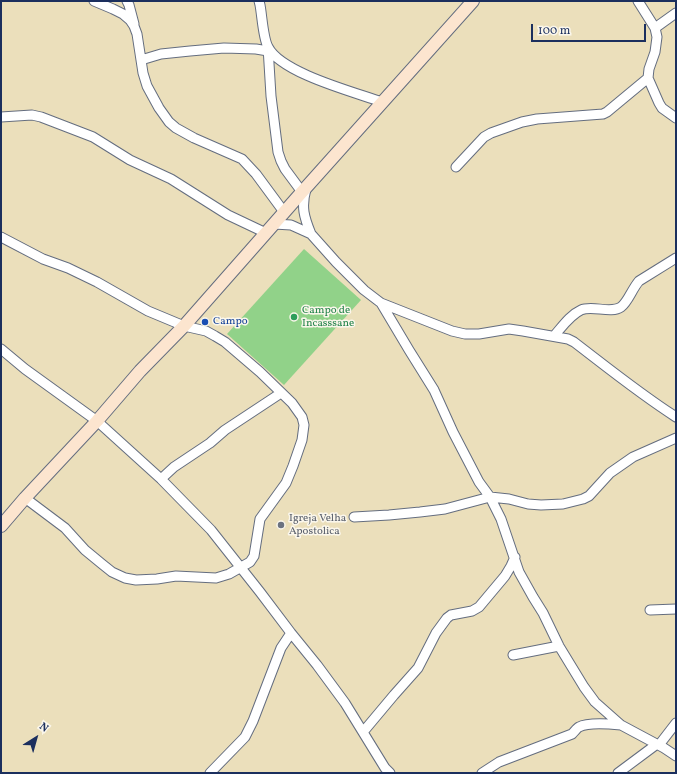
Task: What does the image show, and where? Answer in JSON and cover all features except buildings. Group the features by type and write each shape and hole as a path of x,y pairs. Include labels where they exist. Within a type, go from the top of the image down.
{"street":[{"path":"94,1 122,14 130,20 134,26"},
{"path":"126,1 129,5 137,34 143,73 147,86 159,108 169,122 176,128 194,138 242,159 256,174 284,212"},
{"path":"259,1 268,49 271,96 278,152 285,169 304,189 304,212 310,234"},
{"path":"4,518 96,421 140,371 184,326 304,189 474,1"},
{"path":"638,1 655,28 657,37 655,52 648,78 662,108 676,118"},
{"path":"655,28 676,13"},
{"path":"141,60 161,54 224,48 268,49 286,64 307,75 382,102"},
{"path":"456,167 484,137 491,133 522,122 537,119 603,114 608,112 648,78"},
{"path":"1,118 32,115 41,117 93,137 130,160 171,179 228,214 270,228 284,224 291,225 310,234 364,290 381,303 452,331 465,334 479,334 509,329 568,339 651,401 676,417"},
{"path":"1,237 43,259 68,268 97,282 148,311 184,326 206,331 225,342 260,372 292,404 302,417 304,425 302,440 286,483 260,519 254,556 250,562 229,574 216,578 176,576 136,580 125,578 112,572 85,550 65,528 24,498"},
{"path":"554,336 571,317 581,310 589,308 614,310 621,307 638,282 676,258"},
{"path":"381,303 434,390 453,432 500,519 519,572 574,671 595,702 621,725 658,744 676,756"},
{"path":"1,349 25,369 96,421 161,479 211,530 327,678 345,703 385,768 390,773"},
{"path":"161,479 174,467 210,443 225,430 281,393"},
{"path":"354,517 445,509 490,498 509,499 528,504 563,504 589,496 610,473 633,457 676,438"},
{"path":"363,732 418,668 436,633 447,618 452,615 472,611 479,607 505,576 514,557"},
{"path":"650,610 676,609"},
{"path":"210,773 245,737 253,721 281,648 291,633"},
{"path":"513,655 559,646"},
{"path":"618,773 658,744 676,723"},
{"path":"482,773 499,762 572,734 580,727 604,724 621,725"}],"green space":[{"name":"Campo de Incasssane","path":"304,249 361,300 284,385 227,334"}],"place":[{"name":"Campo de Incasssane","path":"294,317"},
{"name":"Campo","path":"205,322"},
{"name":"Igreja Velha Apostolica","path":"281,525"}]}
